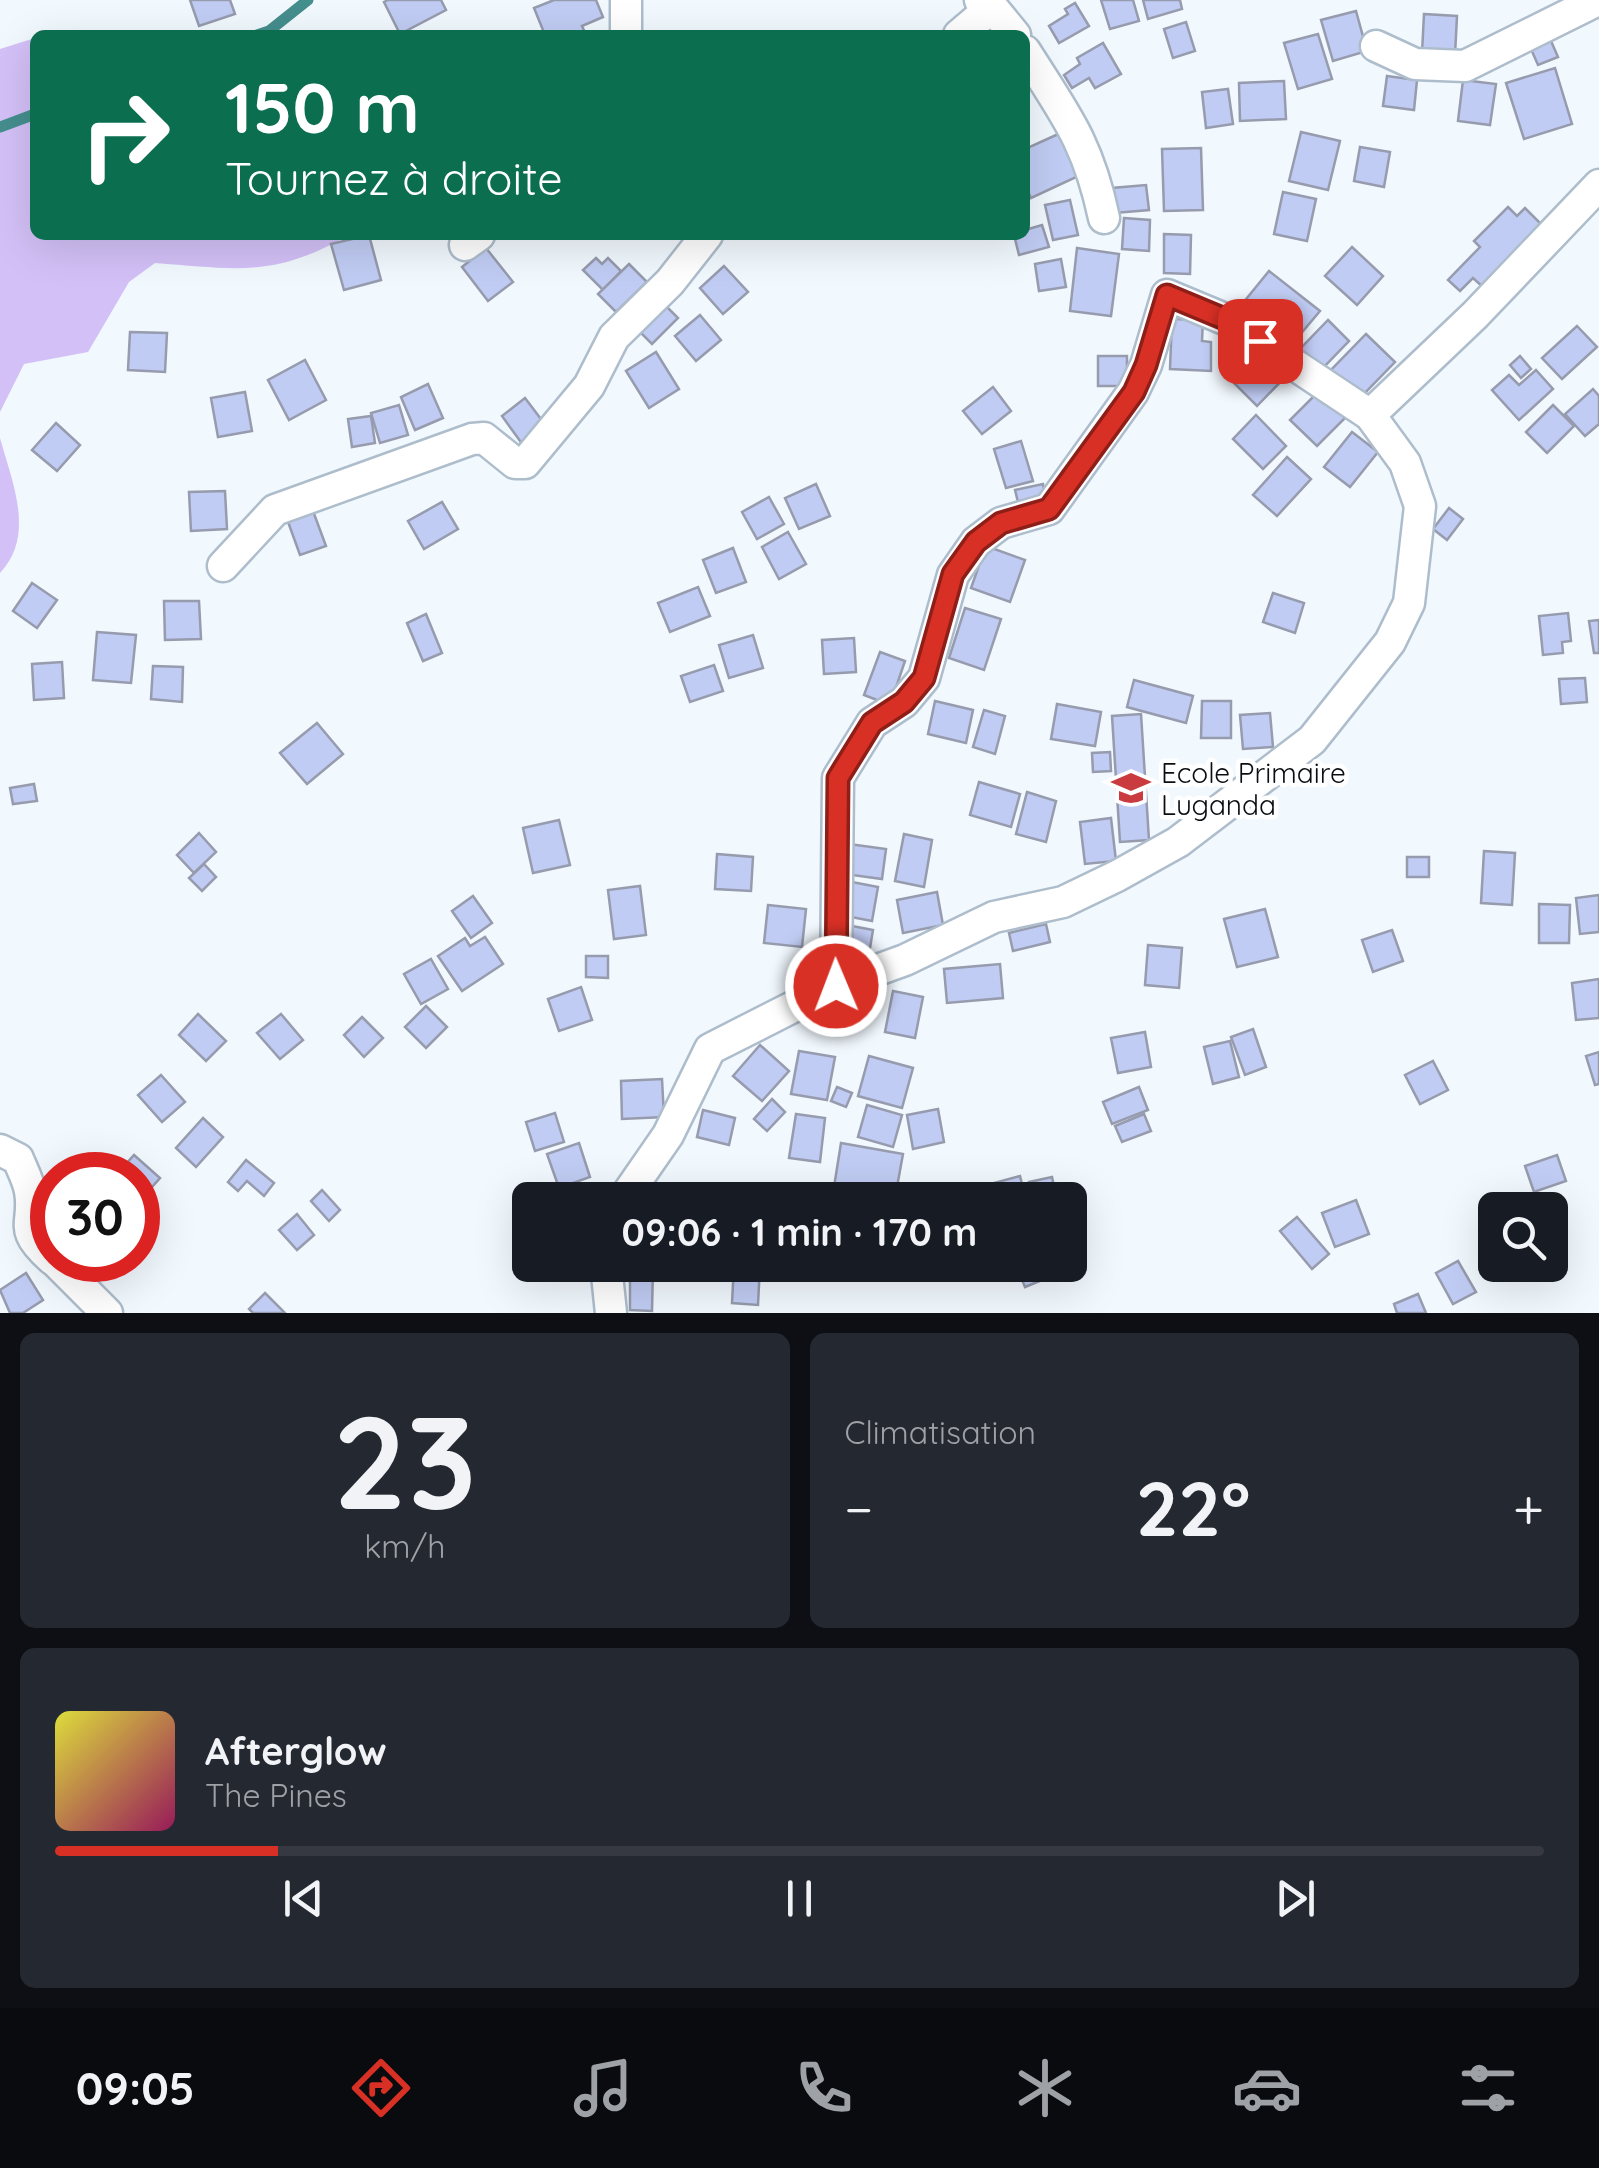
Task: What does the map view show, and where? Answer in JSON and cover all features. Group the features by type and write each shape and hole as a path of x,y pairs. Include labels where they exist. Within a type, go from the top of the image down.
{"street":[{"path":"626,0 626,30"},
{"path":"1376,46 1415,64 1464,66 1598,0"},
{"path":"963,30 986,4 1009,30"},
{"path":"1030,59 1080,139 1095,178 1104,218"},
{"path":"1370,415 1475,315 1599,186"},
{"path":"223,566 275,510 472,440 484,438 515,464 526,463 588,386 614,338 670,282 703,240"},
{"path":"636,1182 668,1134 710,1049 836,986 904,960 994,917 1063,902 1116,876 1178,842 1312,740 1390,642 1408,602 1420,506 1405,463 1370,415 1227,320 1167,295 1134,392 1049,509 1001,523 976,542 953,574 924,678 904,702 872,723 838,778 836,986"},
{"path":"0,1150 18,1159 30,1191"},
{"path":"30,1202 30,1230"},
{"path":"76,1282 107,1313"},
{"path":"607,1282 610,1313"}],"shaded area":[{"path":"30,40 30,240 339,240 299,258 255,267 155,263 129,282 88,352 24,364 0,412 0,49"},
{"path":"0,438 15,490 19,525 11,558 0,573"}],"building":[{"path":"190,0 230,0 235,14 199,26"},
{"path":"441,0 446,10 408,30 398,30 384,2"},
{"path":"554,0 596,0 603,17 582,26 584,30 543,30 534,8"},
{"path":"1101,0 1133,0 1139,21 1110,29"},
{"path":"1143,0 1180,0 1182,9 1148,19"},
{"path":"1075,3 1089,26 1059,43 1049,26 1068,14 1065,9"},
{"path":"1356,11 1367,51 1333,61 1321,20"},
{"path":"1424,14 1457,16 1455,55 1422,53"},
{"path":"1186,22 1195,51 1173,58 1164,29"},
{"path":"1318,34 1332,79 1298,89 1284,43"},
{"path":"1551,41 1558,57 1538,65 1531,49"},
{"path":"1103,43 1121,74 1095,88 1089,78 1072,88 1064,75 1080,64 1077,58"},
{"path":"1555,68 1572,124 1524,139 1506,83"},
{"path":"1387,76 1417,80 1414,110 1383,106"},
{"path":"1463,80 1496,84 1490,125 1458,121"},
{"path":"1284,81 1286,119 1240,121 1239,83"},
{"path":"1228,89 1233,124 1206,128 1202,92"},
{"path":"1065,131 1085,173 1031,198 1030,147"},
{"path":"1301,132 1340,141 1328,190 1289,181"},
{"path":"1360,147 1390,152 1384,187 1354,181"},
{"path":"1201,148 1203,210 1164,211 1162,149"},
{"path":"1146,185 1149,210 1115,213 1112,188"},
{"path":"1283,192 1316,199 1307,241 1274,234"},
{"path":"1070,200 1078,235 1053,240 1045,205"},
{"path":"1508,207 1517,216 1525,208 1544,227 1484,288 1473,278 1460,291 1448,280 1480,247 1474,241"},
{"path":"1124,218 1150,220 1149,251 1122,249"},
{"path":"1042,225 1049,247 1019,255 1015,240 1030,240 1030,229"},
{"path":"1164,234 1191,235 1190,274 1164,273"},
{"path":"370,240 381,280 344,290 331,244"},
{"path":"1352,247 1383,276 1357,305 1325,276"},
{"path":"486,248 513,282 488,301 462,267"},
{"path":"1077,248 1119,254 1111,316 1070,311"},
{"path":"596,258 602,264 608,258 621,271 603,290 583,270"},
{"path":"1061,259 1066,287 1039,291 1035,264"},
{"path":"629,264 647,282 616,312 598,294"},
{"path":"724,266 748,292 723,314 700,288"},
{"path":"1269,271 1320,311 1288,349 1238,309"},
{"path":"660,300 678,318 652,344 634,326"},
{"path":"700,315 721,340 696,361 675,336"},
{"path":"1172,319 1203,320 1202,341 1211,342 1211,371 1170,369"},
{"path":"1328,320 1349,341 1320,371 1299,350"},
{"path":"1577,326 1597,347 1562,379 1542,358"},
{"path":"130,332 167,333 165,372 128,370"},
{"path":"1366,334 1395,362 1357,401 1328,373"},
{"path":"1266,350 1290,372 1257,406 1234,383"},
{"path":"656,352 679,389 649,408 626,371"},
{"path":"1098,356 1127,356 1127,386 1098,386"},
{"path":"1520,356 1531,369 1521,378 1510,365"},
{"path":"305,360 326,400 289,420 268,380"},
{"path":"1536,370 1553,389 1519,420 1492,390 1509,375 1519,385"},
{"path":"428,384 443,418 415,430 401,397"},
{"path":"993,387 1011,411 982,434 963,411"},
{"path":"1593,389 1599,396 1599,424 1585,436 1565,414"},
{"path":"245,392 252,431 218,437 211,398"},
{"path":"1333,393 1352,411 1317,446 1290,420 1315,395 1323,403"},
{"path":"525,398 547,427 523,445 502,416"},
{"path":"399,405 408,435 380,443 371,413"},
{"path":"1553,405 1574,426 1547,453 1526,432"},
{"path":"1256,415 1286,446 1263,469 1233,439"},
{"path":"371,416 375,443 352,447 348,419"},
{"path":"56,423 80,445 57,471 32,450"},
{"path":"1352,432 1378,452 1350,487 1324,467"},
{"path":"1021,441 1033,481 1006,488 994,449"},
{"path":"1287,457 1311,479 1277,516 1253,495"},
{"path":"816,484 830,516 799,529 785,498"},
{"path":"1043,484 1046,501 1019,506 1015,490"},
{"path":"225,491 227,529 191,531 189,492"},
{"path":"769,497 784,524 757,539 742,512"},
{"path":"442,502 458,529 424,549 408,521"},
{"path":"1449,508 1463,519 1447,540 1433,529"},
{"path":"313,511 326,546 300,555 287,519"},
{"path":"788,532 806,564 779,579 762,547"},
{"path":"986,546 1025,560 1010,602 971,588"},
{"path":"733,548 746,582 716,593 703,560"},
{"path":"32,583 57,600 37,628 13,611"},
{"path":"698,587 710,616 670,632 658,603"},
{"path":"1273,593 1304,603 1295,633 1263,622"},
{"path":"164,601 199,601 201,639 165,640"},
{"path":"965,608 1001,619 984,670 949,658"},
{"path":"1568,613 1571,641 1562,642 1563,653 1543,655 1539,616"},
{"path":"426,614 442,653 423,661 407,623"},
{"path":"1599,620 1599,653 1594,653 1589,621"},
{"path":"97,632 136,635 131,683 93,680"},
{"path":"753,635 763,668 729,678 719,645"},
{"path":"854,638 856,672 824,674 822,640"},
{"path":"880,652 905,661 890,705 864,695"},
{"path":"62,662 64,698 34,700 32,664"},
{"path":"714,665 723,691 690,702 681,676"},
{"path":"153,666 183,667 182,702 151,699"},
{"path":"1585,678 1587,702 1561,704 1559,679"},
{"path":"1134,680 1193,696 1186,723 1127,707"},
{"path":"935,701 973,710 966,743 928,734"},
{"path":"1202,701 1231,701 1231,738 1201,738"},
{"path":"1057,704 1101,712 1095,746 1051,739"},
{"path":"984,710 1005,716 995,754 973,747"},
{"path":"1270,713 1273,747 1243,749 1240,715"},
{"path":"1141,714 1149,840 1120,842 1112,716"},
{"path":"317,723 343,754 307,784 280,753"},
{"path":"1110,752 1111,771 1093,772 1092,753"},
{"path":"979,782 1020,794 1011,827 970,815"},
{"path":"34,784 37,801 13,804 10,788"},
{"path":"1027,792 1056,801 1046,842 1016,834"},
{"path":"1111,818 1116,861 1085,864 1080,822"},
{"path":"559,820 570,865 533,873 523,828"},
{"path":"199,833 216,852 194,873 177,855"},
{"path":"904,834 932,840 924,887 895,881"},
{"path":"849,844 886,849 882,879 845,874"},
{"path":"1484,851 1515,853 1512,905 1481,903"},
{"path":"717,854 753,857 751,891 715,889"},
{"path":"1407,857 1429,857 1429,877 1407,877"},
{"path":"204,864 216,877 202,891 189,878"},
{"path":"852,882 878,887 872,921 846,916"},
{"path":"640,886 646,935 614,939 608,890"},
{"path":"937,892 943,925 903,933 897,900"},
{"path":"1599,895 1599,932 1580,934 1576,898"},
{"path":"473,896 492,923 471,938 452,911"},
{"path":"1539,904 1570,905 1569,943 1539,943"},
{"path":"768,905 806,909 802,947 764,943"},
{"path":"1265,909 1278,957 1237,967 1224,919"},
{"path":"1046,924 1050,942 1013,951 1009,933"},
{"path":"847,925 873,930 868,960 841,955"},
{"path":"1392,930 1403,961 1373,972 1362,940"},
{"path":"485,937 503,964 462,991 438,956 465,938 470,946"},
{"path":"1148,945 1182,948 1179,988 1145,985"},
{"path":"586,956 608,956 608,978 586,977"},
{"path":"431,959 448,989 421,1004 404,974"},
{"path":"1000,964 1003,998 947,1003 944,969"},
{"path":"1599,979 1599,1018 1576,1020 1572,983"},
{"path":"581,987 592,1020 559,1031 548,999"},
{"path":"893,991 923,997 915,1038 885,1032"},
{"path":"426,1006 447,1027 426,1048 405,1027"},
{"path":"198,1014 226,1041 206,1061 179,1035"},
{"path":"281,1014 303,1040 280,1059 257,1033"},
{"path":"362,1017 383,1038 364,1057 344,1035"},
{"path":"1253,1029 1266,1067 1245,1075 1231,1037"},
{"path":"1145,1032 1151,1067 1118,1073 1111,1038"},
{"path":"1230,1041 1239,1077 1213,1084 1204,1047"},
{"path":"760,1045 789,1071 762,1101 733,1076"},
{"path":"799,1051 835,1057 827,1100 791,1094"},
{"path":"1599,1052 1599,1084 1595,1085 1586,1056"},
{"path":"869,1056 913,1068 902,1108 858,1096"},
{"path":"1433,1061 1448,1090 1420,1104 1405,1075"},
{"path":"161,1075 185,1102 162,1122 138,1095"},
{"path":"662,1079 664,1117 622,1119 621,1081"},
{"path":"837,1087 852,1093 846,1107 831,1101"},
{"path":"1139,1087 1148,1110 1112,1124 1103,1102"},
{"path":"772,1099 785,1112 767,1131 754,1119"},
{"path":"867,1105 902,1115 893,1147 858,1137"},
{"path":"938,1109 944,1142 913,1149 907,1115"},
{"path":"703,1110 735,1118 729,1145 697,1137"},
{"path":"555,1113 564,1142 535,1151 526,1122"},
{"path":"796,1114 825,1118 820,1162 789,1158"},
{"path":"1144,1114 1151,1131 1122,1142 1115,1126"},
{"path":"203,1118 223,1137 196,1167 176,1148"},
{"path":"579,1143 590,1177 557,1182 547,1154"},
{"path":"841,1143 903,1154 898,1182 835,1182"},
{"path":"1557,1155 1566,1181 1534,1192 1525,1166"},
{"path":"246,1160 274,1183 264,1196 247,1181 238,1191 228,1182"},
{"path":"1020,1176 1022,1182 998,1182"},
{"path":"322,1190 340,1210 329,1221 311,1201"},
{"path":"1356,1200 1369,1234 1335,1247 1322,1213"},
{"path":"297,1214 314,1235 297,1250 279,1230"},
{"path":"1297,1217 1329,1254 1312,1269 1280,1231"},
{"path":"1458,1261 1476,1292 1453,1304 1436,1273"},
{"path":"26,1273 43,1300 23,1313 10,1313 0,1290"},
{"path":"630,1282 653,1282 652,1311 630,1310"},
{"path":"733,1282 759,1282 758,1305 732,1303"},
{"path":"265,1293 285,1313 253,1313 249,1309"},
{"path":"1418,1294 1426,1313 1397,1313 1394,1304"}],"waterway":[{"path":"270,30 308,0"},
{"path":"0,127 30,116"}],"place":[{"name":"Ecole Primaire Luganda","path":"1131,788"}],"route":[{"path":"836,986 838,778 854,746 872,723 904,702 924,678 953,574 985,532 1001,523 1049,509 1066,489 1134,392 1167,295 1227,320 1260,341"}]}
